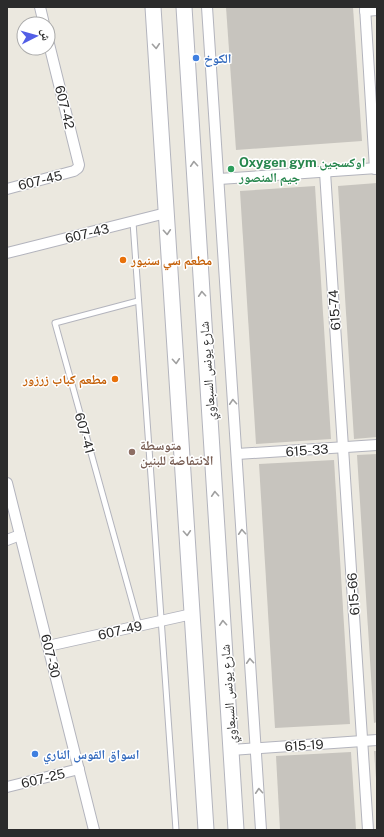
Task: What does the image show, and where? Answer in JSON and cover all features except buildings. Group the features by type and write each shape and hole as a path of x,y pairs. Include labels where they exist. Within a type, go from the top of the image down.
{"main road":[{"path":"153,7 206,830"},
{"name":"شارع يونس السبعاوي","path":"184,7 236,830"}],"street":[{"path":"207,7 261,830"},
{"path":"219,179 376,168 365,9 377,10"},
{"name":"607-42","path":"52,56 79,165 74,171"},
{"name":"607-45","path":"7,189 74,171"},
{"name":"615-74","path":"325,172 343,447"},
{"name":"607-43","path":"7,253 166,214"},
{"name":"615-33","path":"236,454 377,445"},
{"name":"615-66","path":"343,447 368,830"},
{"name":"607-30","path":"7,483 94,830"},
{"path":"7,540 20,535"},
{"name":"607-49","path":"48,646 192,614"},
{"name":"615-19","path":"231,750 377,740"},
{"name":"607-25","path":"7,787 79,769"}],"lane":[{"path":"133,222 176,830"},
{"name":"607-41","path":"138,301 55,323 139,626"}],"place":[{"name":"الكوخ","path":"196,58"},
{"name":"Oxygen gym اوكسجين جيم المنصور","path":"231,169"},
{"name":"مطعم سي سنيور","path":"123,260"},
{"name":"مطعم كباب زرزور","path":"115,379"},
{"name":"متوسطة الانتفاضة للبنين","path":"132,452"},
{"name":"اسواق القوس الناري","path":"35,754"}]}
